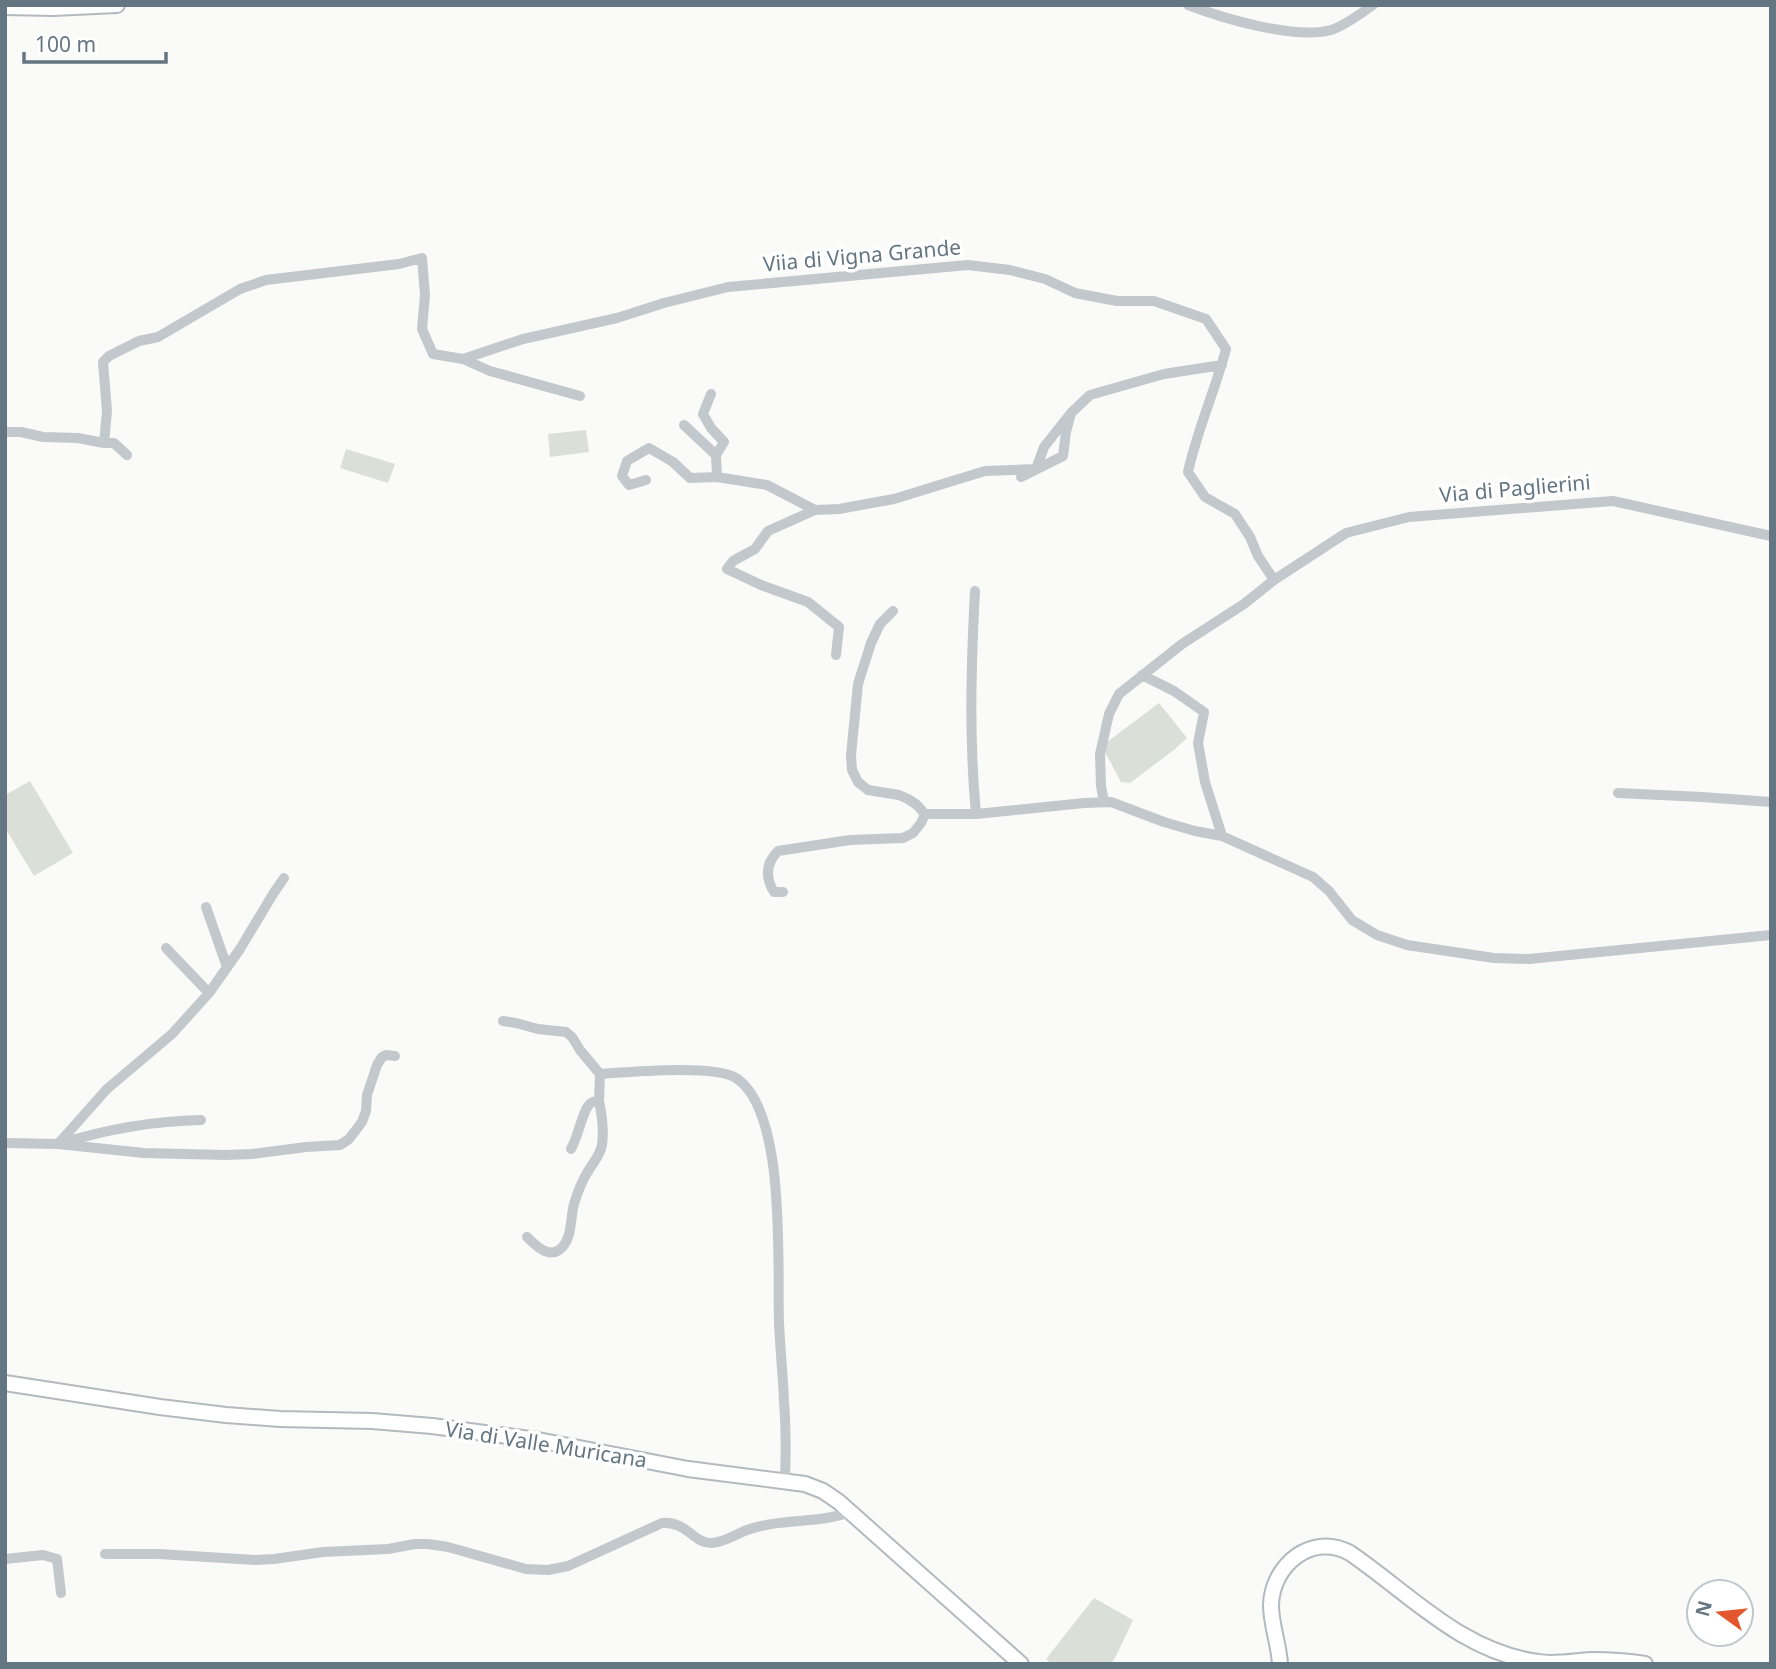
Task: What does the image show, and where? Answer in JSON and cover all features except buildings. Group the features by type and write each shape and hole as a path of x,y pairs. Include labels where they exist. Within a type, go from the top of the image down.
{"street":[{"path":"5,7 117,5"},
{"path":"1188,5 1246,23 1309,33 1337,28 1373,5"},
{"path":"104,443 107,411 103,362 109,356 139,341 158,337 240,289 266,280 398,264 422,258 425,295 422,330 433,354 464,359 490,370 580,396"},
{"name":"Viia di Vigna Grande","path":"464,359 523,338 617,318 728,287 968,265 1010,270 1045,279 1075,293 1118,301 1154,301 1206,319 1226,349 1188,472 1205,497 1235,514 1274,580"},
{"path":"1036,469 1044,447 1071,413 1090,395 1164,374 1222,365"},
{"path":"711,394 704,414 711,428 724,442 716,455 717,477"},
{"path":"1021,477 1063,456 1071,413"},
{"path":"684,425 716,455"},
{"path":"5,432 114,443 127,455"},
{"path":"646,481 629,485 622,476 627,461 649,448 690,478 717,477 767,485 815,510"},
{"path":"835,655 839,626 808,602 727,569 729,564 755,549 768,531 815,510 839,509 894,499 985,471 1036,469"},
{"name":"Via di Paglierini","path":"1274,580 1346,533 1409,517 1614,501 1771,536"},
{"path":"1104,802 1100,754 1108,714 1119,694 1182,644 1244,604 1274,580"},
{"path":"975,591 971,731 976,814"},
{"path":"893,611 880,624 858,684 852,770 858,782 868,790 899,795 917,805 925,814 976,814 1111,802 1195,831 1222,836 1313,877 1329,891 1352,919 1377,935 1407,945 1494,958 1529,959 1771,935"},
{"path":"1142,675 1174,691 1204,712 1198,743 1205,782 1222,836"},
{"path":"1618,793 1771,802"},
{"path":"783,892 774,892 768,877 768,865 778,851 850,840 903,838 913,834 925,814"},
{"path":"58,1144 97,1098 172,1034 209,993 284,878"},
{"path":"206,907 227,968"},
{"path":"166,948 209,993"},
{"path":"503,1021 566,1032 600,1074 598,1101 602,1125 601,1147 580,1188 565,1243 559,1250 550,1252 540,1249 527,1237"},
{"path":"5,1143 58,1144 144,1153 225,1155 340,1145 349,1139 363,1120 367,1095 378,1062 384,1056 395,1056"},
{"path":"600,1074 652,1071 722,1072 744,1084 758,1104 768,1133 776,1202 785,1481"},
{"path":"571,1149 588,1106 598,1101"},
{"path":"58,1144 120,1127 201,1120"},
{"name":"Via di Valle Muricana","path":"5,1383 226,1415 416,1424 538,1440 688,1469 805,1484 823,1491 850,1512 1021,1664"},
{"path":"105,1555 149,1554 265,1560 317,1552 388,1549 428,1544 526,1569 548,1570 568,1566 662,1523 681,1526 702,1541 713,1543 757,1527 818,1520 850,1512"},
{"path":"1280,1664 1271,1610 1276,1584 1282,1572 1297,1555 1308,1549 1325,1546 1339,1548 1353,1555 1425,1611 1516,1661 1546,1663 1604,1660 1645,1664"},
{"path":"5,1559 43,1555 57,1559 61,1592"}],"shaded area":[{"path":"586,430 589,452 550,457 548,434"},
{"path":"346,449 395,464 388,483 340,468"},
{"path":"1159,703 1187,738 1130,783 1121,782 1105,752 1107,742"},
{"path":"30,781 73,853 34,876 5,828 5,795"},
{"path":"1094,1598 1133,1620 1111,1664 1052,1664 1046,1659"}]}
